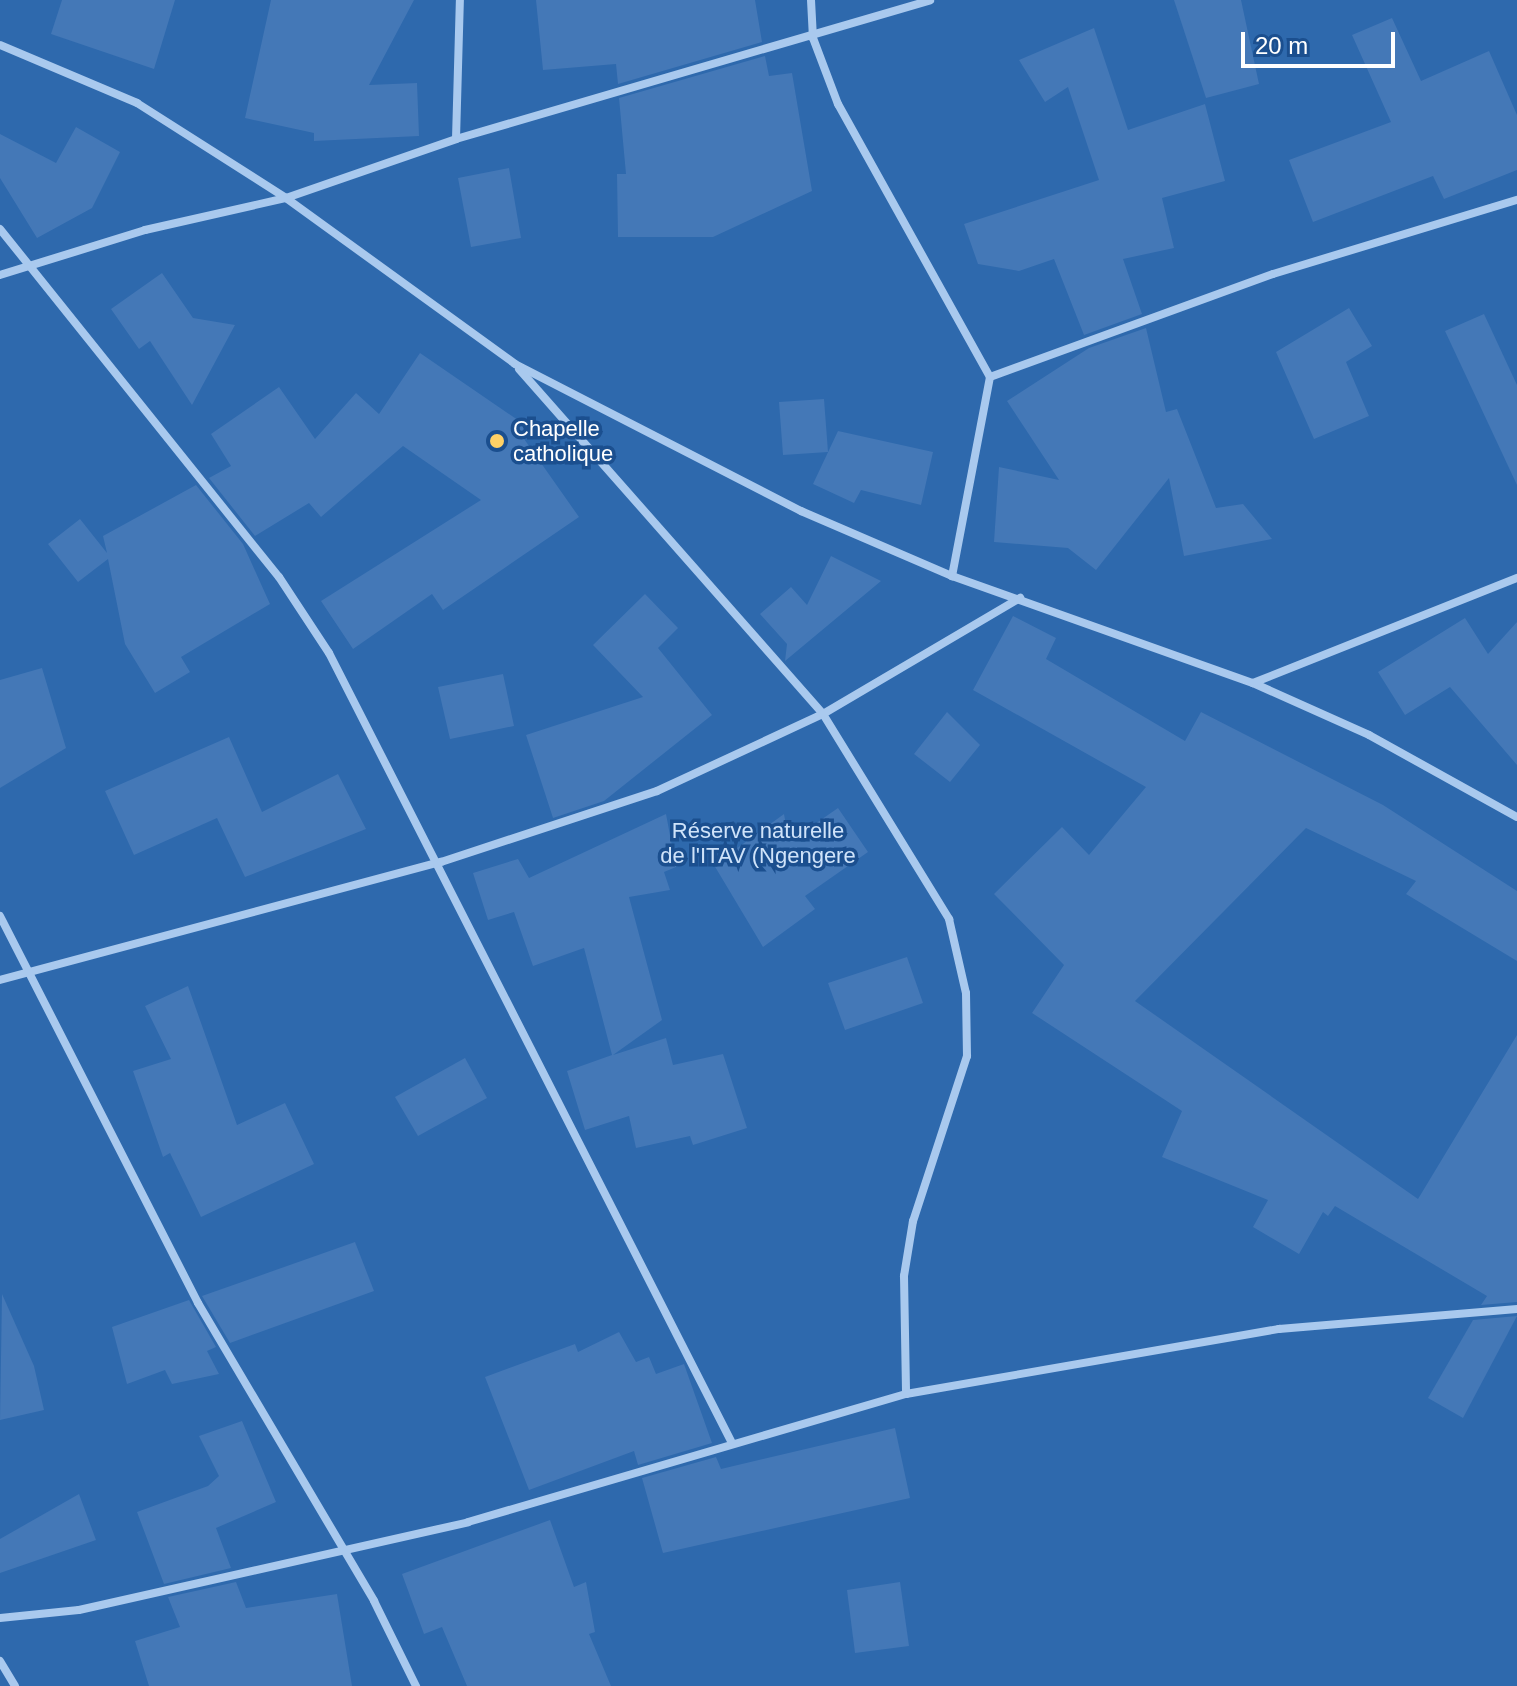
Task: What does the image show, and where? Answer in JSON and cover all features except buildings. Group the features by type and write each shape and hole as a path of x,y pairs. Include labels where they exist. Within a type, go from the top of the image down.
{"street":[{"path":"456,139 460,0"},
{"path":"811,0 813,38 838,104 990,377 952,576"},
{"path":"0,275 145,230 286,198 456,139 813,38 930,0"},
{"path":"0,45 137,103 286,198 515,364 801,511 952,576 1253,683 1369,735 1517,817"},
{"path":"990,377 1273,274 1517,200"},
{"path":"0,229 279,577 329,653 441,862 731,1441"},
{"path":"515,364 823,714 949,919 966,993 967,1056 913,1221 904,1276 906,1394"},
{"path":"1253,683 1517,578"},
{"path":"0,980 441,862 657,791 823,714 1020,598"},
{"path":"0,916 198,1303 344,1550 416,1686"},
{"path":"0,1618 79,1610 468,1522 731,1441 906,1394 1279,1329 1517,1309"},
{"path":"0,1661 15,1686"}],"green space":[{"name":"Réserve naturelle de l'ITAV (Ngengere","path":"0,0 1517,0 1517,1686 0,1686"}],"place":[{"name":"Chapelle catholique","path":"497,441"}]}
